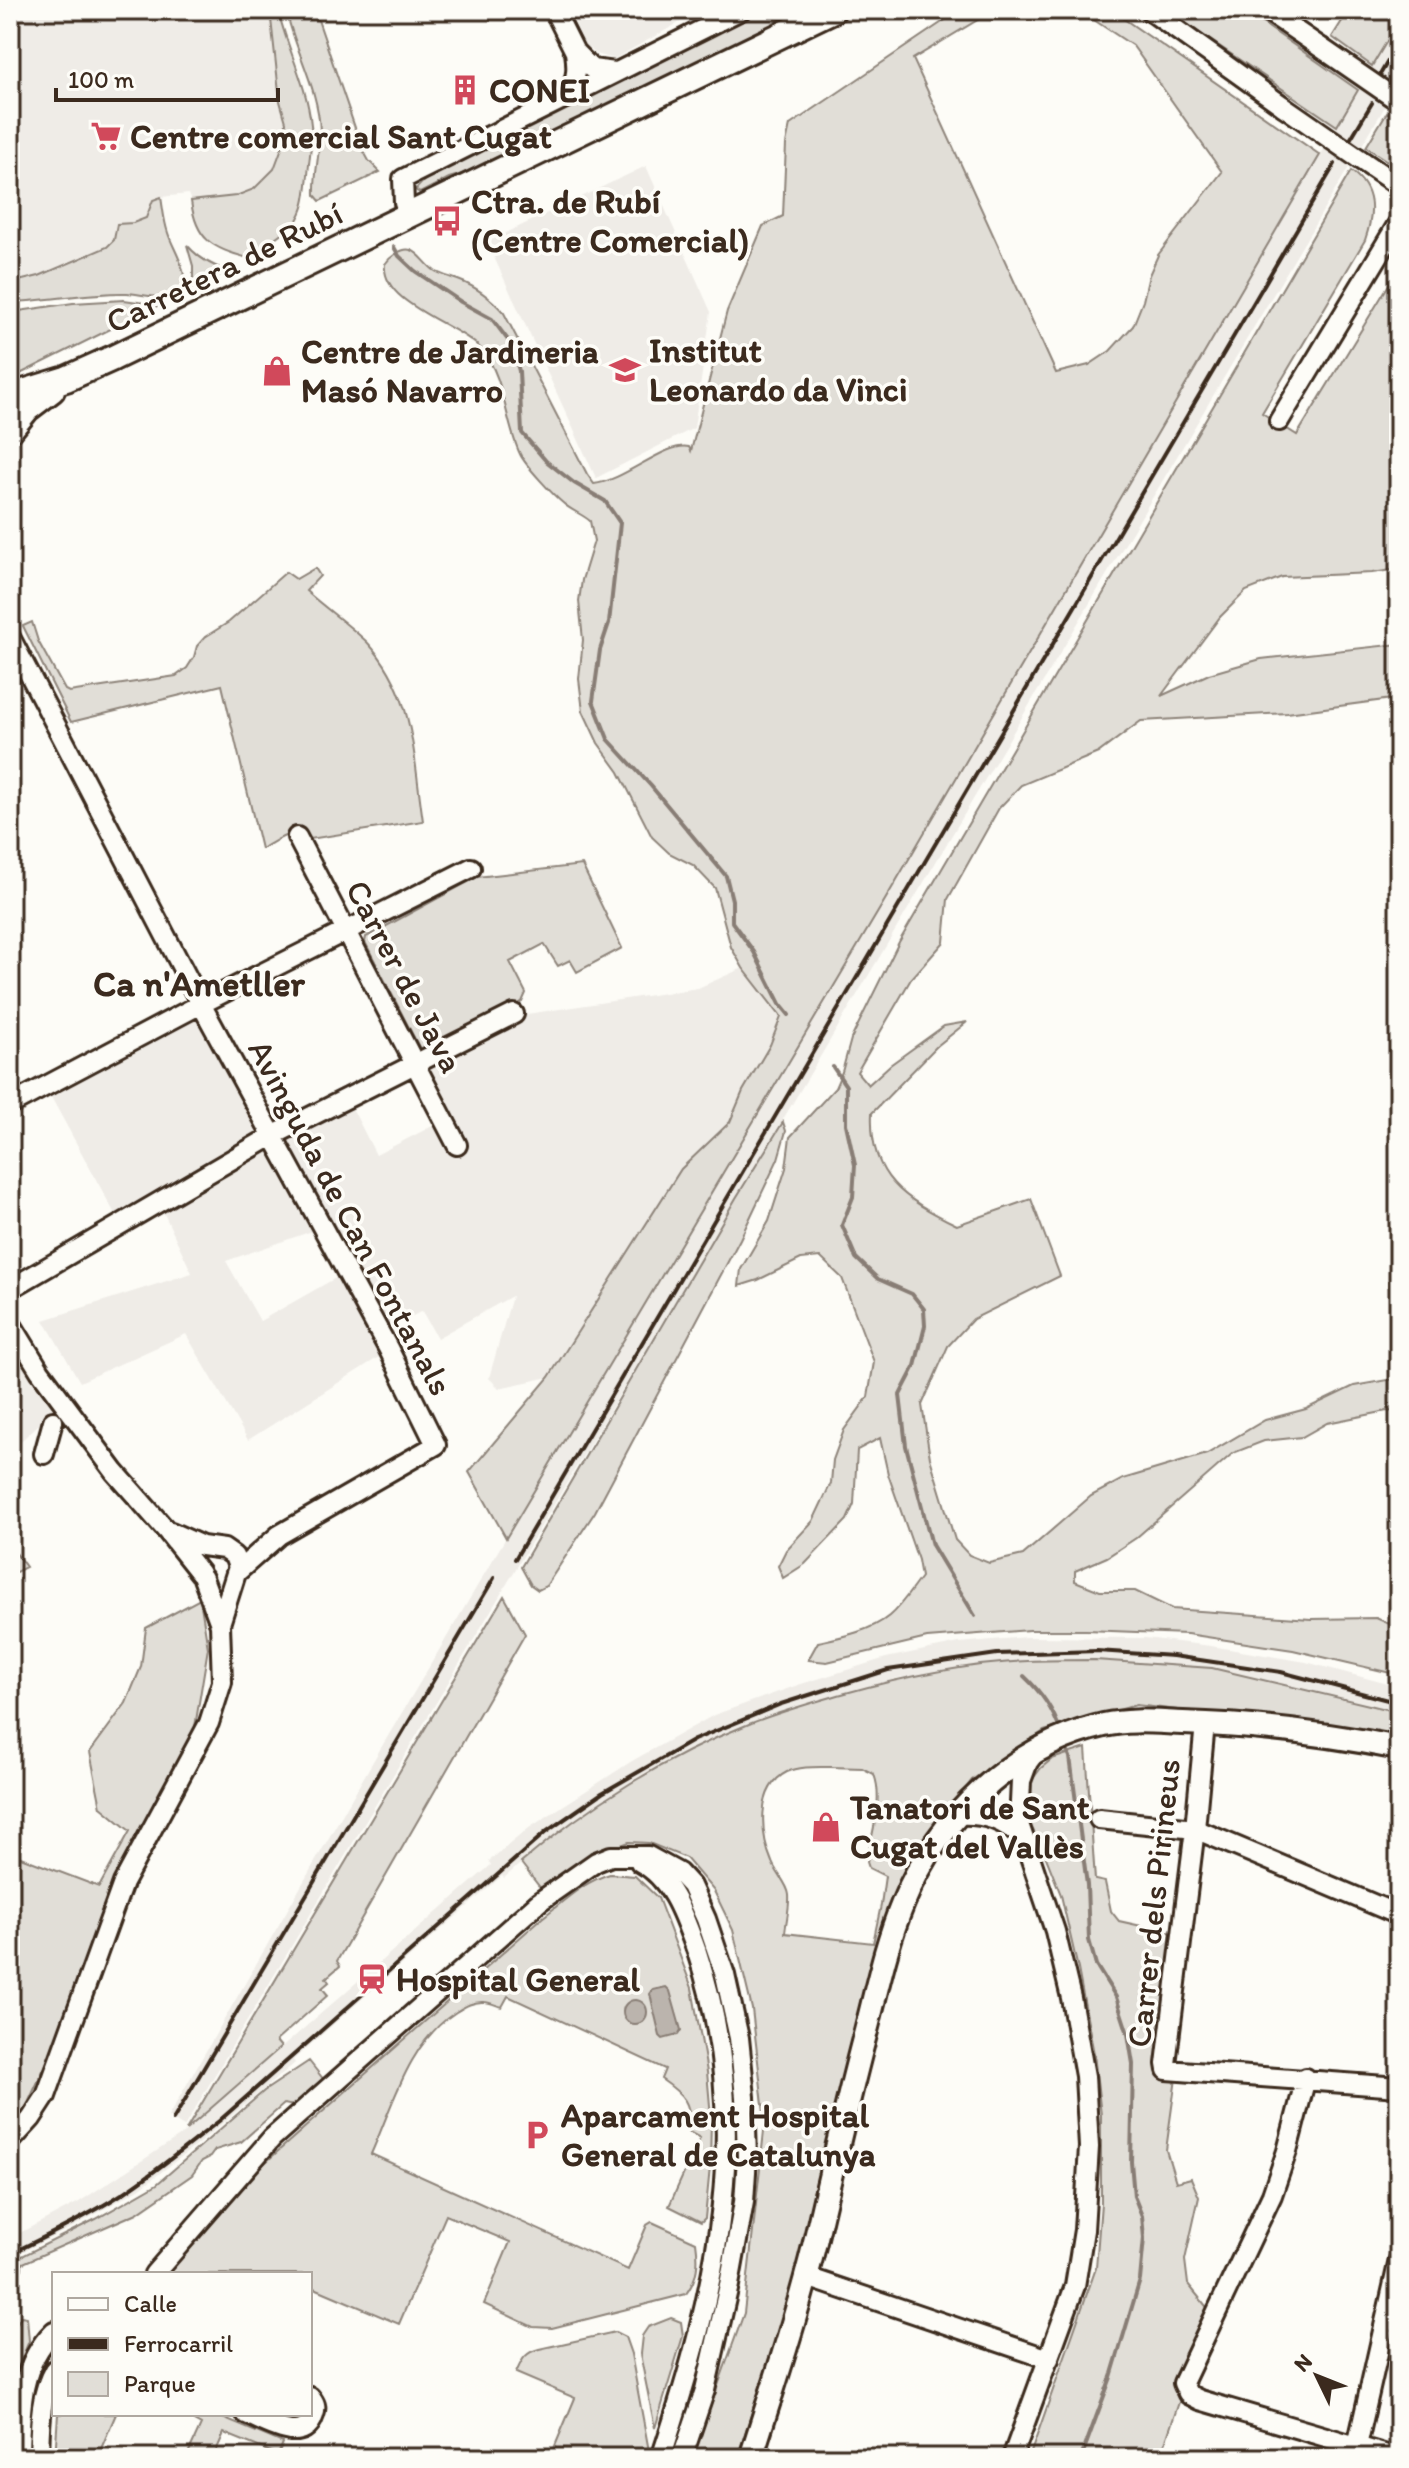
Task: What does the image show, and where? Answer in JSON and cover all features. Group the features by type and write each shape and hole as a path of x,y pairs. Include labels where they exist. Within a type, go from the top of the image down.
{"main road":[{"name":"Carretera de Rubí","path":"66,379 833,10"},
{"path":"10,396 66,379"},
{"path":"10,430 27,409 66,379"}],"street":[{"path":"554,10 575,52 592,69 618,72"},
{"path":"410,216 404,203 403,179 741,10"},
{"path":"1149,10 1399,186"},
{"path":"1266,10 1397,100"},
{"path":"559,101 574,84 577,73 575,52"},
{"path":"1279,421 1399,222"},
{"name":"Avinguda de Can Fontanals","path":"10,637 201,1004 324,1226 436,1445 279,1535"},
{"name":"Carrer de Java","path":"297,837 457,1145"},
{"path":"10,1105 201,1004 471,868"},
{"path":"10,1289 272,1136 514,1014"},
{"path":"10,1322 62,1403 115,1472 212,1585 218,1586 235,1576 279,1535"},
{"path":"44,1454 53,1421"},
{"path":"166,1530 229,1551 237,1561 220,1624"},
{"path":"10,2142 46,2096 123,1883 209,1723 222,1682 220,1624 202,1576 203,1555 279,1535"},
{"path":"751,2458 807,2277 856,2069 896,1922 931,1849 957,1815 999,1776 1042,1747 1084,1731 1132,1721 1280,1729 1399,1748"},
{"name":"Carrer dels Pirineus","path":"1204,1734 1167,2070 1306,2078"},
{"path":"1012,2458 1075,2286 1084,2230 1089,2147 1085,2076 1071,1998 1055,1931 1019,1824 1021,1781 1028,1762 1042,1747"},
{"path":"957,1815 985,1816 1012,1828 1025,1840"},
{"path":"1099,1819 1195,1829 1399,1915"},
{"path":"156,2272 272,2138 465,1966 565,1882 596,1862 611,1856 648,1856 679,1873 691,1886 706,1919 725,1975 739,2038 745,2097 745,2187 732,2272 705,2390 682,2458"},
{"path":"630,1857 662,1879 673,1894 688,1927 706,1980 720,2041 726,2098 724,2200 710,2281 686,2385 661,2458"},
{"path":"1397,2458 1356,2452 1200,2400 1185,2390 1183,2383 1272,2195 1306,2078 1399,2087"},
{"path":"1356,2452 1399,2260"},
{"path":"807,2277 1049,2359"},
{"path":"19,2458 25,2381 31,2362 43,2341 52,2333"},
{"path":"39,2458 42,2404 52,2374"},
{"path":"251,2416 294,2432 304,2431 316,2409 312,2399"}],"shaded area":[{"name":"Centre comercial Sant Cugat","path":"10,10 270,10 280,101 286,122 284,142 274,169 253,189 236,196 191,201 188,194 153,200 146,218 116,232 114,240 107,247 39,276 10,283"},
{"path":"569,10 702,10 614,59 596,54 585,45"},
{"path":"1399,21 1399,83 184,2127 168,2117 372,1763 885,900"},
{"name":"Institut Leonardo da Vinci","path":"646,166 711,312 694,428 596,478 487,242"},
{"path":"743,968 781,1017 730,1122 681,1169 549,1377 499,1388 489,1378 512,1296 437,1338 422,1311 370,1339 379,1357 248,1440 186,1334 80,1382 44,1320 192,1273 159,1203 121,1225 45,1086 201,1004 271,1135 347,1098 376,1155 444,1120 416,1064 507,1017 698,988","holes":["315,1230 348,1271 260,1321 226,1261"]},
{"path":"10,1322 62,1403 10,1451"},
{"path":"1026,1637 1145,1638 1306,1662 1399,1687 1399,1712 1212,1668 1095,1660 1026,1661 898,1678 750,1723 700,1745 591,1810 504,1878 502,1876 293,2060 295,2063 193,2148 139,2189 14,2256 10,2238 79,2202 184,2133 491,1865 489,1861 529,1828 632,1761 714,1715 798,1685 886,1658 959,1643"},
{"path":"666,1987 670,1991 681,2030 678,2035 663,2039 650,1994 653,1990"},
{"path":"635,2000 643,2004 647,2012 643,2020 635,2024 627,2020 623,2012 627,2004"}],"green space":[{"path":"270,10 278,10 301,81 309,110 311,143 306,194 299,217 248,258 215,246 202,234 191,201 236,196 254,189 274,169 284,142 286,122 280,101"},
{"path":"286,10 324,10 316,14 362,148 380,172 320,201 315,195 319,116"},
{"path":"759,10 813,10 483,168 449,178 420,193 415,190 431,173"},
{"path":"960,10 994,10 913,59 1056,373 1089,365 1110,351 1133,326 1158,255 1222,172 1133,46 1079,10 1111,10 1320,155 885,900 506,1538 469,1472 549,1377 681,1169 730,1122 781,1017 743,968 731,947 715,888 693,865 669,853 652,837 583,711 579,679 583,640 579,601 594,541 590,521 559,500 523,459 515,442 496,373 482,350 395,291 387,278 385,264 400,251 411,250 435,271 483,294 504,313 594,484 618,476 669,450 689,447 691,451 727,311 763,226 783,216 786,144 790,125"},
{"path":"1166,10 1244,10 1358,90 1337,126"},
{"path":"1349,10 1399,10 1399,21 1372,66 1332,37"},
{"path":"1387,112 1399,121 1399,161 1389,162 1366,147"},
{"path":"1351,171 1365,186 1371,202 1365,240 1262,413 1297,435 1399,268 1399,569 1282,577 1246,591 1220,617 1161,696 1209,674 1261,659 1399,644 1399,698 1287,713 1141,721 1098,753 1021,785 999,808 948,899 944,942 911,979 857,1072 868,1085 944,1026 967,1022 937,1046 872,1113 877,1154 884,1170 906,1195 957,1225 1031,1199 1060,1276 973,1319 948,1346 922,1405 930,1458 955,1540 969,1555 989,1563 1023,1555 1091,1496 1123,1479 1207,1454 1265,1420 1306,1409 1354,1386 1399,1378 1399,1412 1387,1411 1327,1423 1302,1437 1264,1441 1233,1453 1136,1538 1107,1557 1075,1571 1075,1581 1100,1591 1135,1591 1172,1609 1311,1619 1376,1618 1399,1628 1399,1675 1293,1650 1187,1634 1086,1630 1030,1630 927,1638 827,1662 808,1660 818,1642 865,1630 889,1616 921,1577 888,1474 880,1438 857,1450 854,1504 847,1520 805,1564 783,1578 778,1566 786,1550 813,1521 831,1483 833,1460 844,1430 868,1397 874,1362 842,1278 820,1257 801,1259 739,1286 741,1269 769,1221 786,1168 790,1137 835,1088 851,1039 899,942"},
{"path":"161,197 167,229 183,273 180,292 167,297 112,293 10,302 10,283 39,276 107,247 114,240 117,224 146,218 153,200"},
{"path":"187,245 206,261 229,271 193,288 193,266"},
{"path":"124,300 159,305 20,374 10,376 10,310"},
{"path":"315,568 320,576 306,591 367,642 395,682 414,749 423,821 310,839 292,833 261,849 222,685 71,722 23,626 32,622 38,641 69,692 176,676 187,668 205,637 229,622 286,572 296,579"},
{"path":"582,865 622,948 577,972 570,960 558,966 544,944 510,962 526,993 522,1002 427,1052 421,1051 365,942 366,937 477,877"},
{"path":"783,1122 786,1131 778,1159 740,1239 595,1512 546,1586 538,1590 531,1585 521,1567"},
{"path":"10,1545 26,1567 10,1575"},
{"path":"504,1596 525,1634 337,1961 340,1966 326,1978 329,1982 322,1988 328,1995 276,2041 281,2047 186,2130"},
{"path":"200,1599 208,1648 195,1727 114,1884 60,2034 22,2116 10,2131 10,1853 99,1887 130,1831 101,1807 90,1752 126,1703 141,1667 146,1628"},
{"path":"1086,1660 1212,1668 1399,1712 1399,1742 1354,1731 1136,1705 1044,1731 972,1780 906,1865 877,1944 798,2271 737,2458 692,2458 744,2313 765,2122 752,2009 733,1930 714,1891 686,1858 649,1843 629,1842 586,1858 542,1890 521,1863 574,1821 630,1784 689,1751 760,1720 842,1694 934,1672 1004,1663","holes":["862,1768 874,1774 878,1795 867,1862 869,1868 885,1876 873,1943 785,1933 789,1895 772,1862 763,1826 765,1801 770,1789 777,1779 797,1769"]},
{"path":"1086,1748 1095,1880 1105,1882 1111,1911 1119,1921 1182,1935 1166,2063 1177,2071 1166,2150 1176,2182 1191,2178 1199,2197 1185,2260 1188,2284 1210,2311 1160,2458 1029,2458 1096,2268 1101,2203 1101,2115 1094,2054 1061,1895 1029,1822 1027,1799 1032,1780 1041,1768 1052,1759"},
{"path":"610,1874 635,1876 658,1898 692,1988 707,2072 711,2117 705,2218 701,2222 669,2206 700,2138 689,2132 685,2100 661,2079 665,2069 508,1996 502,2007 476,2002 465,2006 439,2025 404,2076 371,2154 628,2270 647,2225 652,2222 696,2242 697,2270 686,2294 552,2328 533,2327 484,2304 510,2242 446,2215 399,2324 312,2287 312,2272 164,2272 259,2168 542,1918 600,1877"},
{"path":"309,2061 324,2080 294,2106 284,2104 241,2142 215,2150 192,2175 137,2213 14,2267 10,2277 10,2262 157,2184 264,2091"},
{"path":"21,2316 27,2317 29,2341 15,2375 10,2406 10,2336"},
{"path":"671,2318 681,2322 683,2336 655,2428 640,2354 642,2336 648,2327"},
{"path":"615,2332 625,2337 631,2354 648,2458 550,2458 575,2398 516,2373 520,2364 534,2351"},
{"path":"52,2342 52,2362 34,2419 27,2425 31,2378"},
{"path":"58,2416 115,2416 97,2458 55,2458"},
{"path":"196,2416 218,2416 283,2443 278,2455 224,2433 213,2458 186,2458 201,2425 194,2421"}],"waterway":[{"path":"394,247 415,271 492,319 511,344 519,371 522,433 546,461 574,483 605,501 620,523 609,623 600,650 593,701 608,739 726,876 732,900 732,922 754,952 780,1004 789,1015"},
{"path":"833,1067 846,1086 846,1124 855,1165 853,1197 842,1225 856,1258 878,1279 912,1294 924,1309 925,1326 915,1366 900,1395 906,1446 932,1545 975,1616"},
{"path":"1024,1676 1046,1702 1061,1733"},
{"path":"1065,1745 1070,1757 1087,1885 1089,1940 1096,1965 1116,1997 1128,2034 1133,2064 1131,2162 1134,2196 1142,2216 1144,2238 1140,2280 1111,2377 1081,2458"}],"railway":[{"path":"1381,73 1399,42"},
{"path":"1351,138 1372,103"},
{"path":"515,1559 1335,164"},
{"path":"173,2120 494,1578"},
{"path":"10,2254 125,2192 219,2121 546,1832 602,1793 694,1740 781,1704 888,1670 997,1654 1097,1651 1173,1656 1281,1672 1399,1703"}],"place":[{"name":"CONEI","path":"465,90"},
{"name":"Centre comercial Sant Cugat","path":"106,136"},
{"name":"Ctra. de Rubí (Centre Comercial)","path":"447,221"},
{"name":"Institut Leonardo da Vinci","path":"625,370"},
{"name":"Centre de Jardineria Masó Navarro","path":"277,371"},
{"name":"Tanatori de Sant Cugat del Vallès","path":"826,1827"},
{"name":"Hospital General","path":"372,1979"},
{"name":"Aparcament Hospital General de Catalunya","path":"537,2135"}],"district":[{"name":"Ca n'Ametller","path":"199,983"}]}
